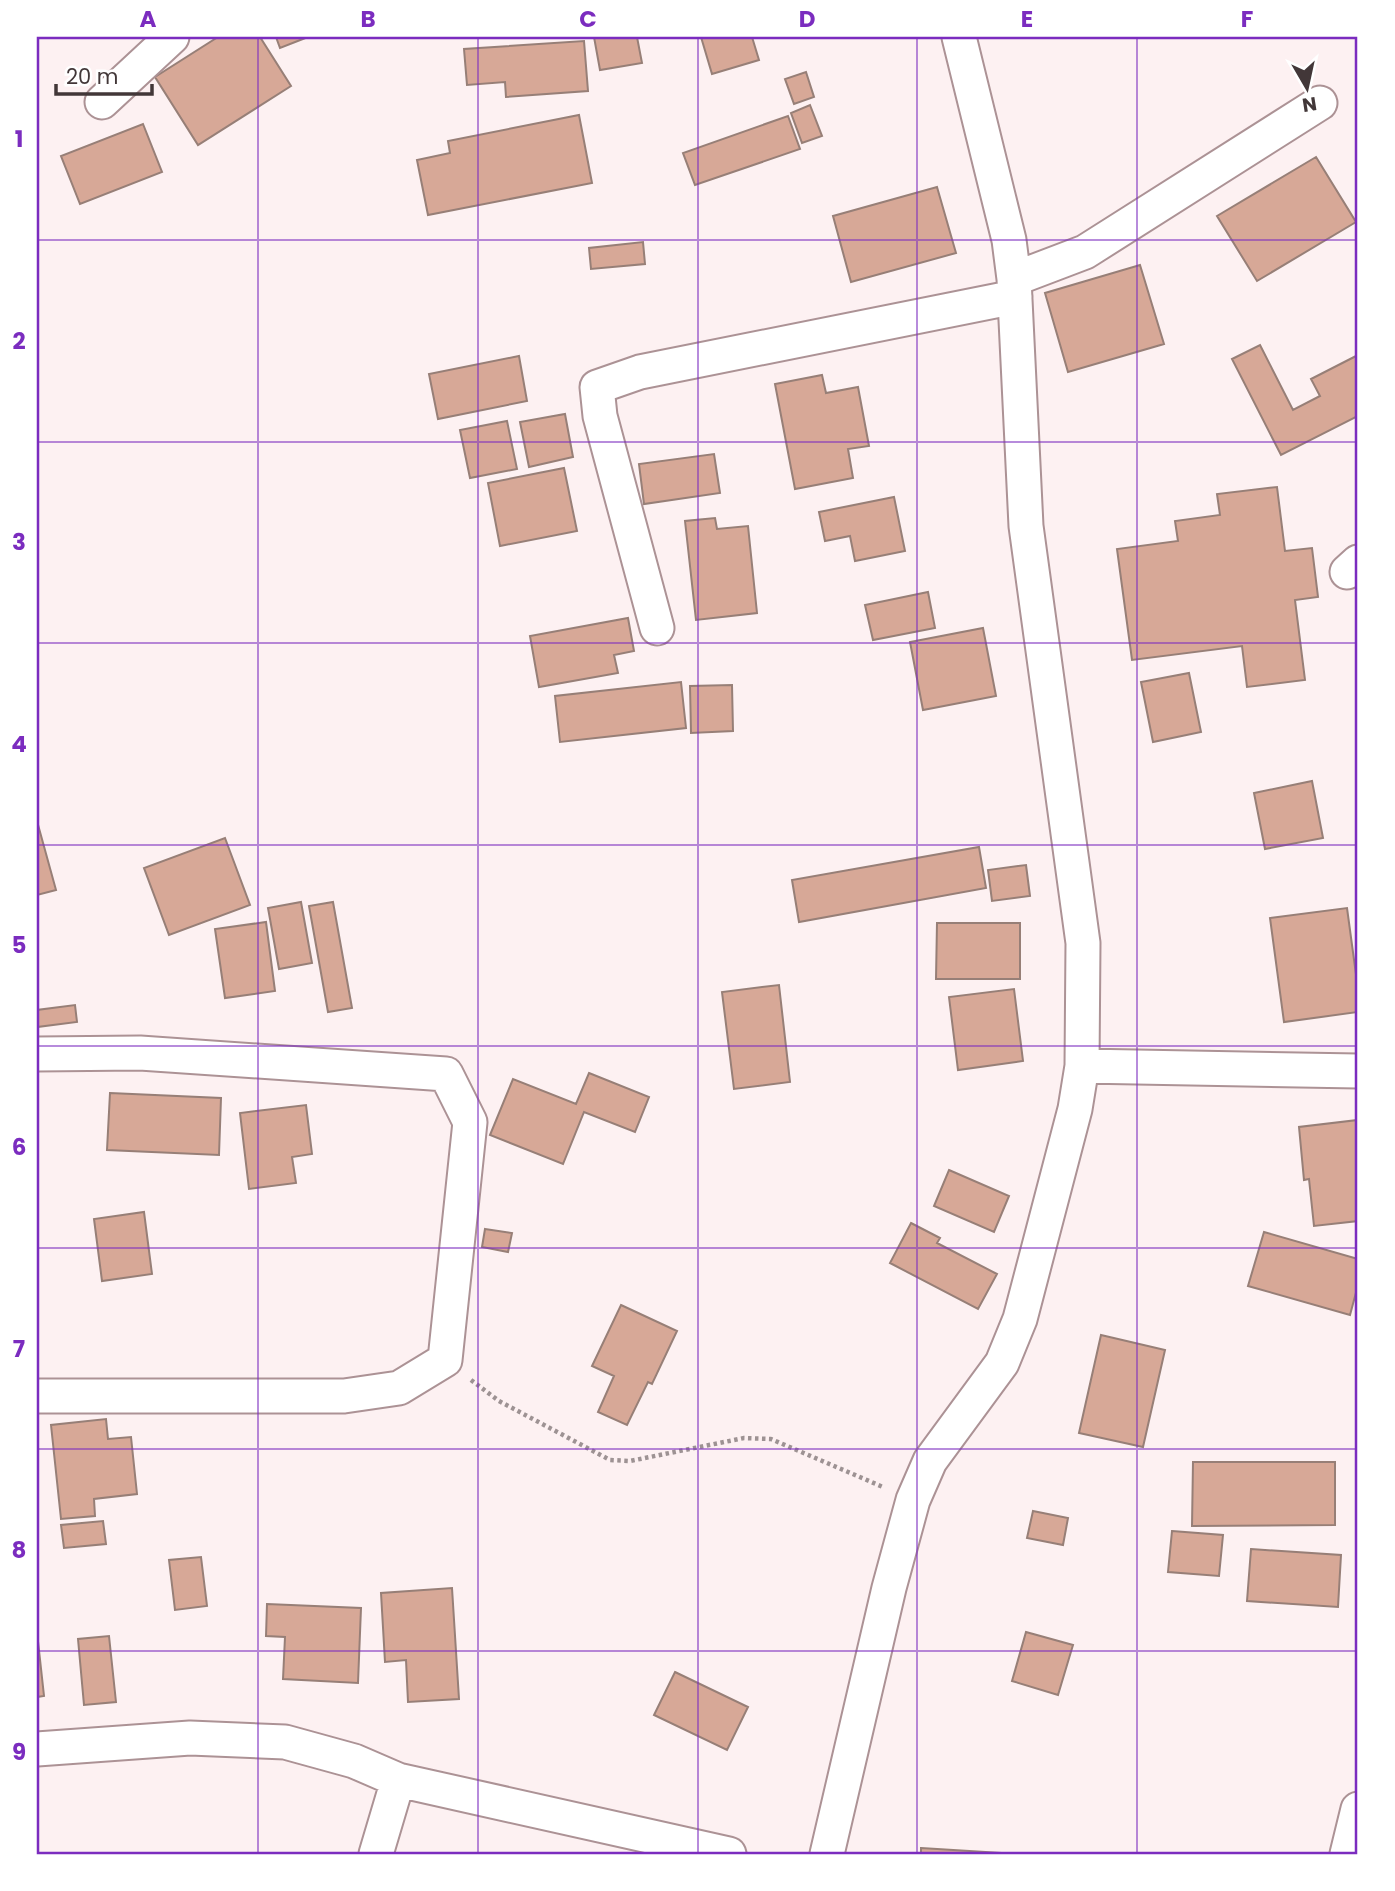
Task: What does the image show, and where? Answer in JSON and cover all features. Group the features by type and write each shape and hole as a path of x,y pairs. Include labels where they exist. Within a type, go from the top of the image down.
{"street":[{"path":"102,102 172,37"},
{"path":"827,1854 889,1588 913,1500 930,1461 1002,1363 1020,1320 1075,1109 1082,1066 1083,943 1026,526 1014,288 1009,240 976,96 959,37"},
{"path":"657,628 600,416 597,387 640,372 1014,288 1086,252 1320,103"},
{"path":"37,1054 140,1053 446,1074 470,1122 445,1360 399,1388 344,1396 37,1395"},
{"path":"1082,1066 1358,1071"},
{"path":"37,1749 190,1738 285,1742 354,1761 398,1780 729,1854"},
{"path":"376,1854 398,1780"},
{"path":"1347,1854 1358,1809"}],"path":[{"path":"445,1360 499,1401 610,1460 630,1461 744,1438 771,1439 913,1500"}],"building":[{"path":"218,37 260,37 291,86 198,145 155,77"},
{"path":"276,37 308,37 280,48"},
{"path":"594,37 637,37 642,63 600,70"},
{"path":"701,37 752,37 759,60 712,74"},
{"path":"584,41 588,91 506,97 505,82 467,85 464,49"},
{"path":"806,72 814,97 794,104 785,79"},
{"path":"810,105 822,136 802,143 791,113"},
{"path":"579,115 592,183 428,215 417,160 450,153 448,141"},
{"path":"788,116 800,149 695,185 683,153"},
{"path":"143,124 162,172 80,204 61,156"},
{"path":"1316,157 1356,222 1257,281 1217,216"},
{"path":"937,187 956,253 851,282 833,216"},
{"path":"643,242 645,264 591,269 589,248"},
{"path":"1140,265 1164,344 1068,372 1045,293"},
{"path":"1260,345 1293,410 1320,396 1311,379 1358,355 1358,416 1281,455 1232,359"},
{"path":"519,356 527,401 438,419 429,374"},
{"path":"822,375 826,393 858,387 869,446 848,449 853,478 795,489 775,384"},
{"path":"565,414 573,457 529,467 520,422"},
{"path":"507,421 517,469 470,478 460,430"},
{"path":"714,454 720,493 644,504 639,464"},
{"path":"564,468 577,531 500,546 488,483"},
{"path":"1277,487 1285,551 1312,548 1318,597 1295,600 1305,680 1247,687 1242,646 1132,660 1117,549 1178,541 1175,521 1220,515 1217,494"},
{"path":"894,497 905,551 855,561 850,536 825,541 819,512"},
{"path":"715,518 717,529 748,526 757,613 696,620 685,521"},
{"path":"928,592 935,628 873,640 865,605"},
{"path":"628,618 634,651 614,655 618,673 539,687 530,636"},
{"path":"983,628 996,696 923,710 910,642"},
{"path":"1189,673 1201,732 1153,742 1141,682"},
{"path":"681,682 686,728 560,742 555,696"},
{"path":"732,685 733,731 691,733 690,686"},
{"path":"1312,781 1323,838 1265,849 1254,793"},
{"path":"37,821 56,890 37,895"},
{"path":"225,838 250,905 169,935 144,868"},
{"path":"979,847 986,888 799,922 792,880"},
{"path":"1026,865 1030,896 992,901 988,870"},
{"path":"301,902 312,963 279,969 268,908"},
{"path":"333,902 352,1008 328,1012 309,906"},
{"path":"1347,908 1358,989 1358,1012 1284,1022 1270,918"},
{"path":"266,922 275,991 225,998 215,929"},
{"path":"937,923 1020,923 1020,979 936,979"},
{"path":"779,985 790,1082 734,1089 722,992"},
{"path":"1014,989 1023,1061 958,1070 949,997"},
{"path":"75,1005 77,1022 37,1027 37,1010"},
{"path":"589,1073 649,1097 635,1132 584,1112 563,1164 490,1135 513,1079 576,1104"},
{"path":"110,1093 221,1098 219,1155 107,1150"},
{"path":"306,1105 312,1154 292,1157 296,1183 249,1189 240,1113"},
{"path":"1358,1120 1358,1221 1314,1226 1309,1179 1304,1180 1299,1127"},
{"path":"949,1170 1009,1196 994,1232 934,1206"},
{"path":"144,1212 152,1274 102,1281 94,1219"},
{"path":"911,1223 940,1238 937,1243 997,1274 978,1309 890,1263"},
{"path":"485,1229 512,1233 508,1252 482,1247"},
{"path":"1264,1232 1358,1259 1358,1285 1350,1315 1248,1286"},
{"path":"621,1305 677,1331 652,1384 648,1382 627,1425 598,1412 614,1376 592,1366"},
{"path":"1101,1335 1165,1350 1143,1447 1079,1433"},
{"path":"106,1419 108,1439 131,1437 137,1494 94,1499 95,1516 61,1519 51,1425"},
{"path":"1193,1462 1335,1462 1335,1525 1192,1526"},
{"path":"1033,1511 1068,1518 1063,1545 1027,1538"},
{"path":"103,1521 106,1544 64,1548 61,1525"},
{"path":"1172,1531 1223,1535 1219,1576 1168,1572"},
{"path":"1251,1549 1341,1555 1338,1607 1247,1601"},
{"path":"201,1557 207,1606 175,1610 169,1560"},
{"path":"452,1588 459,1699 408,1702 406,1660 385,1662 381,1593"},
{"path":"267,1604 361,1608 358,1683 283,1679 285,1637 266,1636"},
{"path":"37,1632 44,1696 37,1697"},
{"path":"1026,1632 1073,1645 1058,1695 1012,1681"},
{"path":"109,1636 116,1702 84,1705 78,1639"},
{"path":"675,1672 748,1707 727,1750 654,1715"},
{"path":"921,1848 1018,1854 921,1854"}]}
